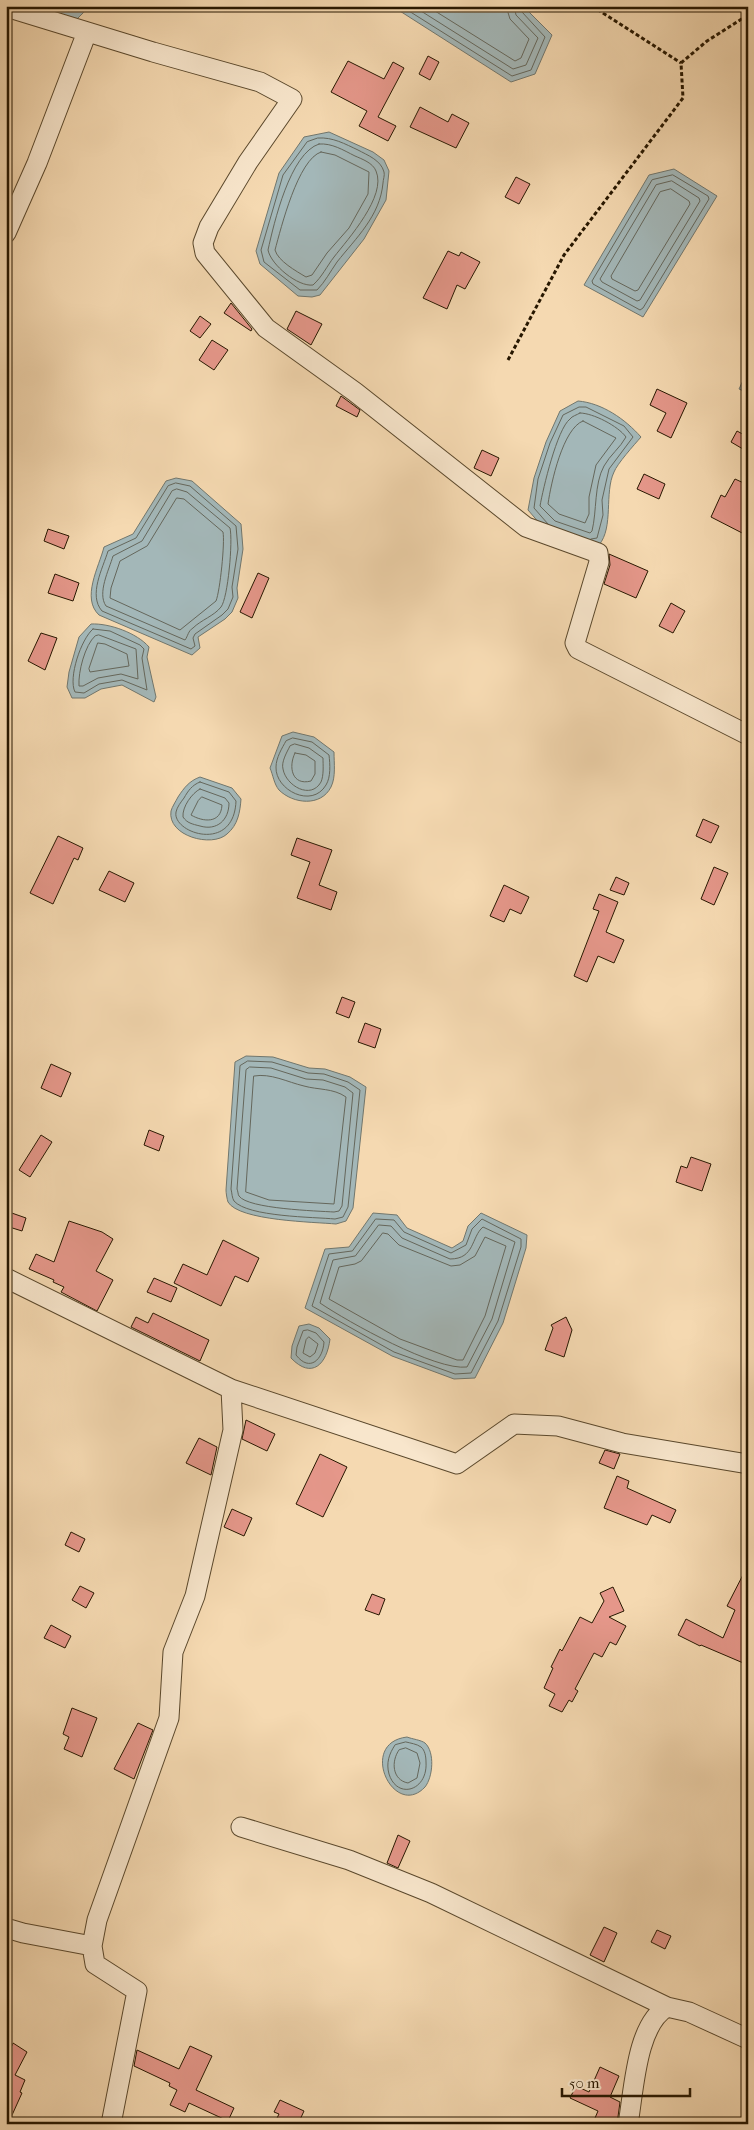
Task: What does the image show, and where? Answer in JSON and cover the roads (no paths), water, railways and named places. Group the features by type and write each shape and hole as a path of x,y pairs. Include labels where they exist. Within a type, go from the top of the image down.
{"street":[{"path":"6,7 260,82 292,99 248,162 209,227 203,243 205,252 266,328 355,392 526,527 598,553 599,562 575,643 578,649 748,735"},
{"path":"6,233 38,163 87,32"},
{"path":"6,1278 230,1389 457,1464 514,1424 558,1426 622,1443 748,1464"},
{"path":"112,2124 137,1991 95,1964 92,1946 97,1920 169,1718 173,1652 195,1596 233,1430 230,1389"},
{"path":"241,1827 349,1860 431,1893 668,2007 689,2012 748,2039"},
{"path":"6,1928 23,1934 92,1946"},
{"path":"628,2124 639,2051 658,2012 668,2007"}],"water":[{"path":"45,6 90,6 75,21"},
{"path":"392,6 523,6 552,35 535,74 511,82"},
{"path":"329,132 373,152 384,160 389,171 386,200 364,239 320,295 312,297 298,296 260,264 256,251 279,173 304,137"},
{"path":"674,169 717,196 643,317 584,285 649,175"},
{"path":"748,370 748,393 739,389"},
{"path":"578,401 596,405 612,413 628,424 641,437 614,472 611,480 608,520 604,538 599,545 541,525 528,510 534,478 546,442 560,411"},
{"path":"176,478 192,481 241,524 243,549 237,588 238,598 232,612 225,619 198,637 200,648 192,655 99,615 91,600 93,582 104,547 133,534 166,481"},
{"path":"91,624 106,625 130,633 149,647 147,657 156,697 154,702 122,685 101,689 85,698 72,698 67,687 69,672 79,637"},
{"path":"293,732 314,737 334,752 333,783 321,798 306,801 299,800 285,795 277,788 270,768 282,736"},
{"path":"200,777 232,788 241,799 236,822 227,834 220,838 211,840 192,837 183,833 172,820 171,811 178,797 187,785"},
{"path":"246,1056 273,1057 309,1068 325,1069 350,1077 366,1087 353,1208 346,1221 336,1224 261,1217 235,1208 228,1202 226,1190 235,1062"},
{"path":"373,1213 397,1215 407,1228 452,1248 463,1241 468,1226 481,1213 527,1235 526,1248 503,1323 475,1378 454,1379 392,1356 305,1308 325,1249 349,1247"},
{"path":"309,1324 319,1328 330,1339 326,1356 322,1362 312,1368 306,1368 291,1358 292,1346 299,1326"},
{"path":"407,1737 425,1743 432,1758 428,1783 413,1795 402,1794 392,1787 386,1777 383,1764 384,1752 392,1742"}]}
